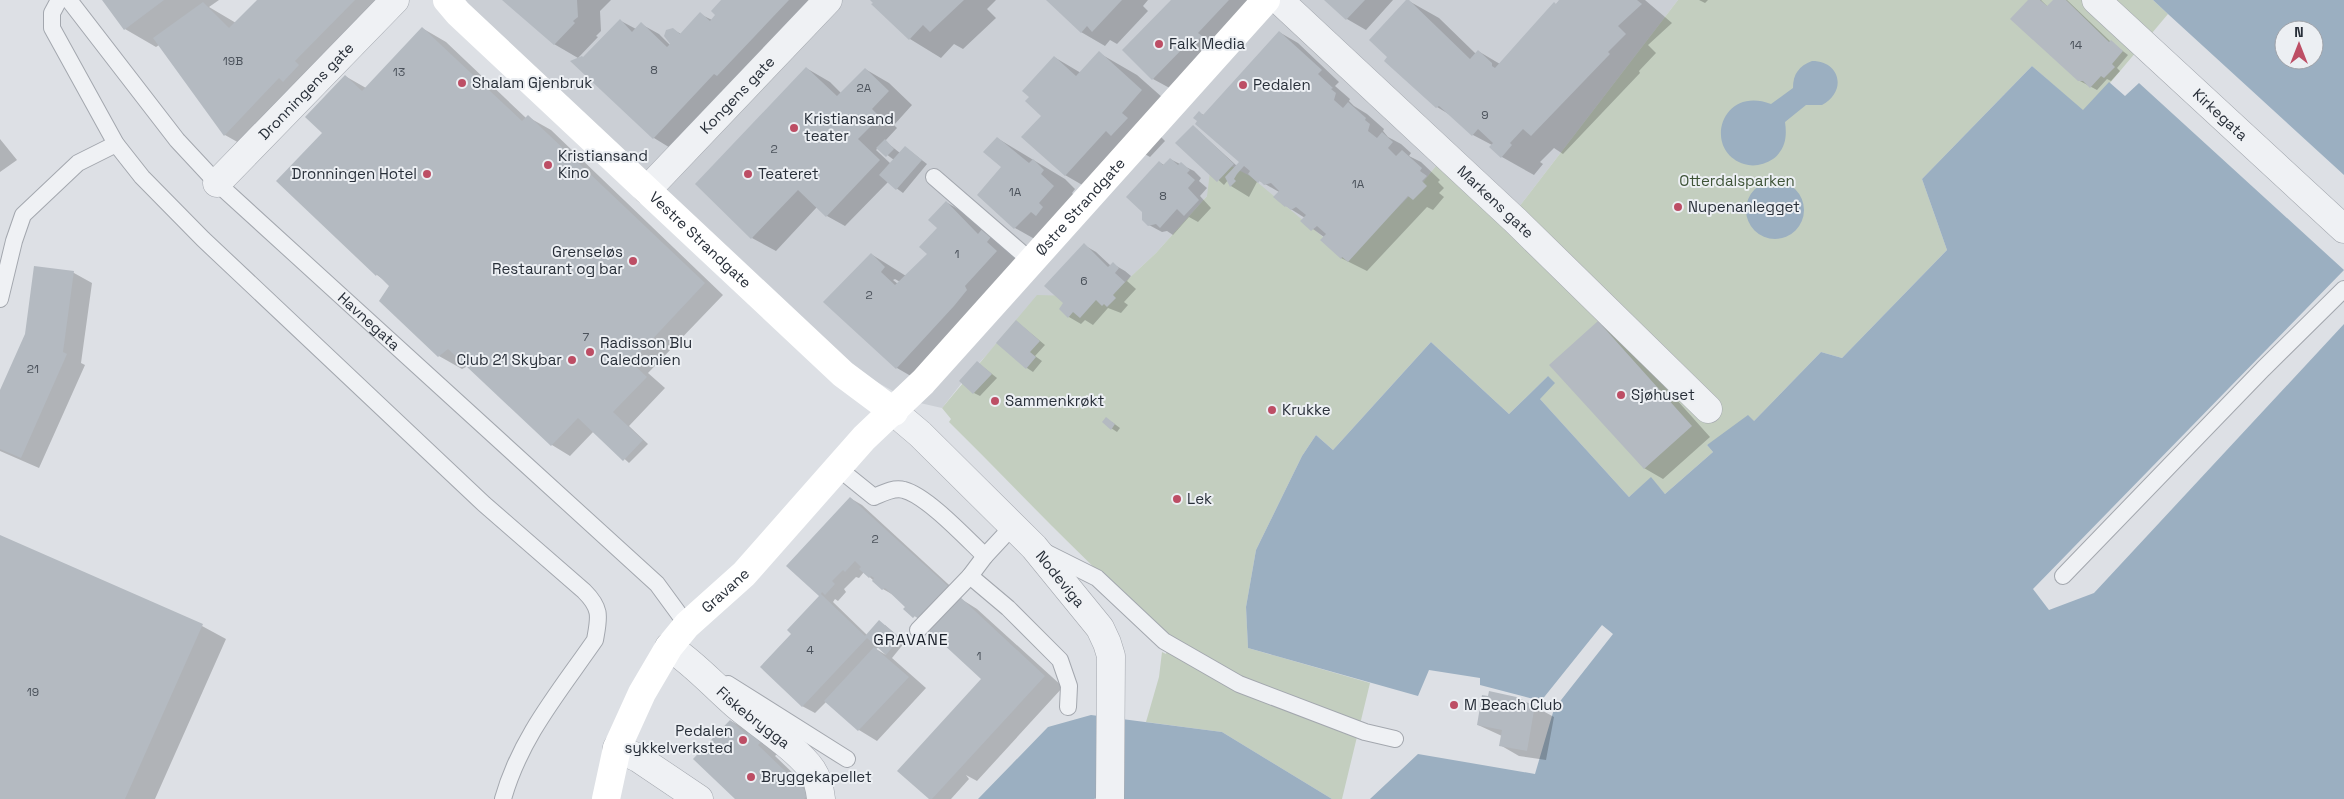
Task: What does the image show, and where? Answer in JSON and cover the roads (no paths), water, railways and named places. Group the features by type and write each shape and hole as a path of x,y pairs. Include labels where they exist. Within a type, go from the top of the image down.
{"street":[{"name":"Dronningens gate","path":"217,183 395,0"},
{"name":"Vestre Strandgate","path":"447,0 458,13 843,374 894,412"},
{"name":"Kongens gate","path":"647,190 828,0"},
{"name":"Østre Strandgate","path":"894,412 1266,0"},
{"name":"Markens gate","path":"1279,0 1516,221 1708,409"},
{"name":"Kirkegata","path":"2096,0 2344,229"},
{"name":"Gravane","path":"606,799 617,748 642,693 669,647 687,625 744,574 864,438 894,412"},
{"name":"Nodeviga","path":"894,412 920,434 1034,547 1100,628 1111,656 1110,799"},
{"name":"Fiskebrygga","path":"669,647 686,659 734,703 812,769 819,785 821,799"},
{"path":"617,748 638,758 699,799"}],"lane":[{"path":"59,0 52,12 52,28 116,144 142,177 203,239 484,504 596,603 598,621 594,640 527,737 510,774 503,799"},
{"name":"Havnegata","path":"69,0 177,140 217,183 657,584 687,625"},
{"path":"0,299 14,241 23,216 78,163 116,144"},
{"path":"934,177 1031,261"},
{"path":"2063,576 2263,369 2344,289"},
{"path":"838,468 874,497 888,491 902,489 920,497 985,556"},
{"path":"918,630 970,576 985,556 1013,526"},
{"path":"1034,547 1097,578 1164,641 1239,684 1364,732 1395,740"},
{"path":"970,576 1008,608 1060,660 1069,686 1068,707"},
{"path":"669,647 847,759"}],"water":[{"path":"2153,0 2344,0 2344,175"},
{"path":"1812,61 1822,62 1834,71 1837,85 1835,93 1830,99 1822,105 1806,105 1785,122 1786,137 1783,147 1770,161 1759,165 1751,165 1744,164 1731,157 1723,146 1721,134 1723,122 1729,111 1740,103 1754,101 1771,104 1793,88 1794,79 1798,71"},
{"path":"2032,66 2083,110 2109,82 2125,96 2139,83 2344,270 2033,589 2049,610 2094,593 2344,324 2344,799 1370,799 1418,754 1535,774 1554,709 1613,634 1602,625 1541,701 1480,685 1480,678 1429,670 1418,696 1248,648 1246,607 1256,550 1302,456 1316,435 1333,450 1431,342 1509,414 1548,376 1555,383 1540,399 1629,497 1651,477 1665,494 1713,452 1707,445 1748,415 1754,421 1821,352 1842,358 1947,250 1922,179"},
{"path":"1775,181 1786,183 1799,194 1804,210 1802,221 1791,234 1775,239 1764,237 1751,226 1746,210 1748,199 1759,186"},
{"path":"1091,715 1222,732 1332,799 1103,799 1098,797 1094,799 978,799 1048,727"}],"place":[{"name":"Falk Media","path":"1159,44"},
{"name":"Shalam Gjenbruk","path":"462,83"},
{"name":"Pedalen","path":"1243,85"},
{"name":"Kristiansand teater","path":"794,128"},
{"name":"Kristiansand Kino","path":"548,165"},
{"name":"Dronningen Hotel","path":"427,174"},
{"name":"Teateret","path":"748,174"},
{"name":"Nupenanlegget","path":"1678,207"},
{"name":"Grenseløs Restaurant og bar","path":"633,261"},
{"name":"Radisson Blu Caledonien","path":"590,352"},
{"name":"Club 21 Skybar","path":"572,360"},
{"name":"Sjøhuset","path":"1621,395"},
{"name":"Sammenkrøkt","path":"995,401"},
{"name":"Krukke","path":"1272,410"},
{"name":"Lek","path":"1177,499"},
{"name":"M Beach Club","path":"1454,705"},
{"name":"Pedalen sykkelverksted","path":"743,740"},
{"name":"Bryggekapellet","path":"751,777"}],"district":[{"name":"GRAVANE","path":"911,639"}],"park label":[{"name":"Otterdalsparken","path":"1737,181"}]}
